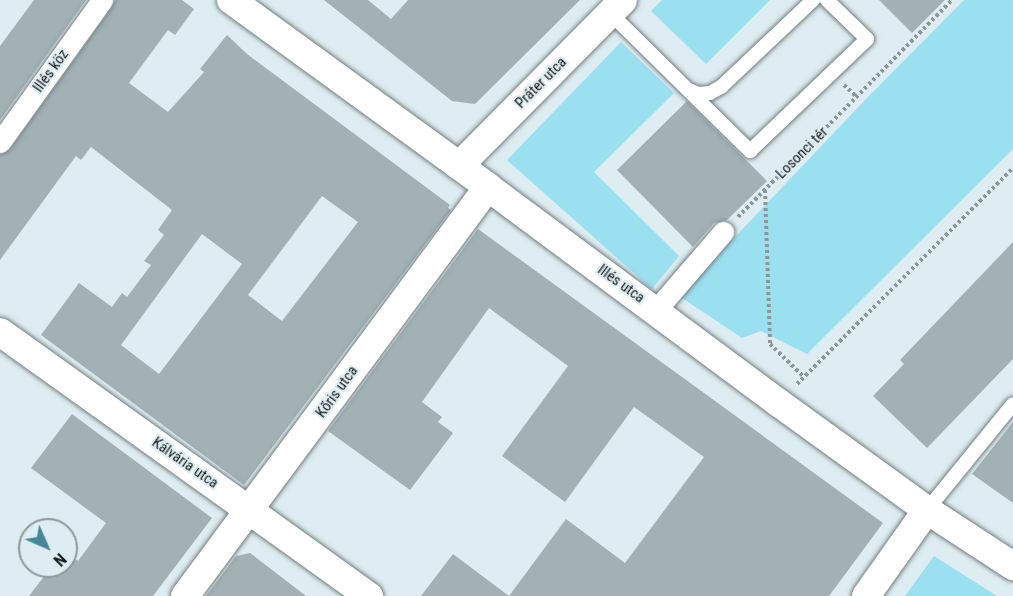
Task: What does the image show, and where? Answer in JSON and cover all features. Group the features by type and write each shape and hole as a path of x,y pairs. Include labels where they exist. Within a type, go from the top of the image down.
{"street":[{"name":"Illés köz","path":"0,142 102,0"},
{"name":"Illés utca","path":"231,0 656,310 778,403 927,510 1013,566"},
{"name":"Práter utca","path":"459,166 617,7"},
{"name":"Kőris utca","path":"185,596 488,187"},
{"path":"656,310 723,232"},
{"name":"Kálvária utca","path":"0,332 369,596"},
{"path":"866,596 927,510"}],"lane":[{"path":"689,90 699,94 710,93 721,87 813,0"},
{"path":"617,7 689,90 750,151 867,39 827,0"},
{"path":"927,510 1013,404"}],"path":[{"name":"Losonci tér","path":"723,232 952,0"},
{"path":"778,403 1013,168"},
{"path":"765,190 770,344 804,377"}],"shaded area":[{"path":"662,0 770,0 706,64 651,11"},
{"path":"964,0 1013,0 1013,149 807,354 761,331 742,338 679,296 866,99"},
{"path":"621,42 674,93 594,172 679,256 652,289 507,160"},
{"path":"934,556 997,596 905,596"}],"building":[{"path":"34,0 86,0 0,120 0,46"},
{"path":"115,0 182,0 194,9 175,35 168,30 129,83 168,112 204,72 200,69 227,35 247,54 450,205 448,208 451,210 244,485 41,335 79,283 112,307 122,293 127,297 151,265 144,261 164,235 158,230 172,210 91,147 81,160 76,156 0,260 0,155 10,149","holes":["322,196 358,222 282,321 248,295","202,234 242,264 159,374 121,345"]},
{"path":"324,0 368,0 391,19 408,0 580,0 475,104 452,101"},
{"path":"879,0 945,0 912,33"},
{"path":"687,101 767,181 727,220 714,223 693,247 617,170"},
{"path":"478,229 883,523 829,596 509,596 566,519 625,563 704,457 634,407 565,502 502,456 568,366 489,308 422,402 442,417 438,422 453,433 410,490 328,431"},
{"path":"1013,242 1013,359 927,448 873,396 904,364 900,360"},
{"path":"72,414 212,518 153,596 29,596 43,578 78,578 78,561 106,523 31,468"},
{"path":"1013,422 1013,503 972,474"},
{"path":"250,553 306,596 206,596 236,556"},
{"path":"453,554 509,596 421,596"}]}
